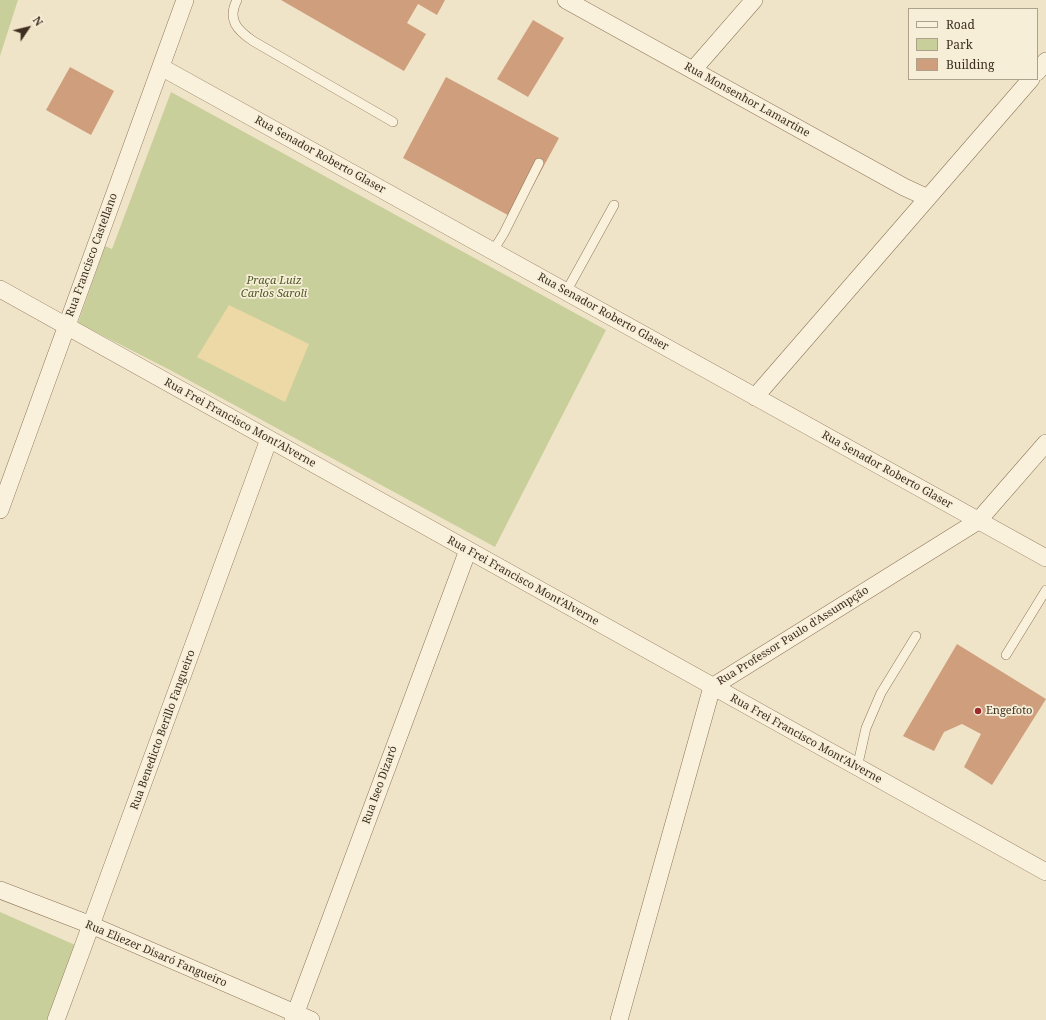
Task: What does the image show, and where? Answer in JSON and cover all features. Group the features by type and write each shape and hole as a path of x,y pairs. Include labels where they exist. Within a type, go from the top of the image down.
{"street":[{"name":"Rua Francisco Castellano","path":"0,510 185,0"},
{"name":"Rua Monsenhor Lamartine","path":"566,0 897,184 928,198"},
{"path":"693,70 754,0"},
{"path":"1038,71 1046,61"},
{"name":"Rua Senador Roberto Glaser","path":"160,67 1046,558"},
{"path":"755,397 1030,80"},
{"name":"Rua Frei Francisco Mont'Alverne","path":"0,289 1046,872"},
{"name":"Rua Benedicto Berillo Fangueiro","path":"56,1020 269,439"},
{"name":"Rua Professor Paulo d'Assumpção","path":"619,1020 712,687 978,521 1046,443"},
{"name":"Rua Iseo Dizaró","path":"300,1018 468,550"},
{"name":"Rua Eliezer Disaró Fangueiro","path":"0,890 91,925 300,1018"}],"lane":[{"path":"237,0 233,7 233,19 241,32 253,41 393,122"},
{"path":"493,251 504,233 539,163"},
{"path":"566,292 614,205"},
{"path":"1006,654 1046,590"},
{"path":"857,768 866,728 881,693 916,636"}],"green space":[{"path":"0,0 18,0 0,56"},
{"name":"Praça Luiz Carlos Saroli","path":"171,92 606,330 495,547 170,370 78,323 105,246 112,249"},
{"path":"0,912 82,948 52,1020 0,1020"}],"sand":[{"path":"229,305 309,344 285,402 197,357"}],"building":[{"path":"281,0 445,0 437,15 418,4 407,23 426,34 404,71"},
{"path":"533,20 564,38 528,97 497,79"},
{"path":"70,67 114,91 91,135 46,110"},
{"path":"446,77 559,138 515,219 403,158"},
{"name":"Engefoto","path":"957,644 1046,699 992,785 964,767 981,734 962,724 944,732 934,751 903,736"}],"place":[{"name":"Engefoto","path":"978,711"}]}
